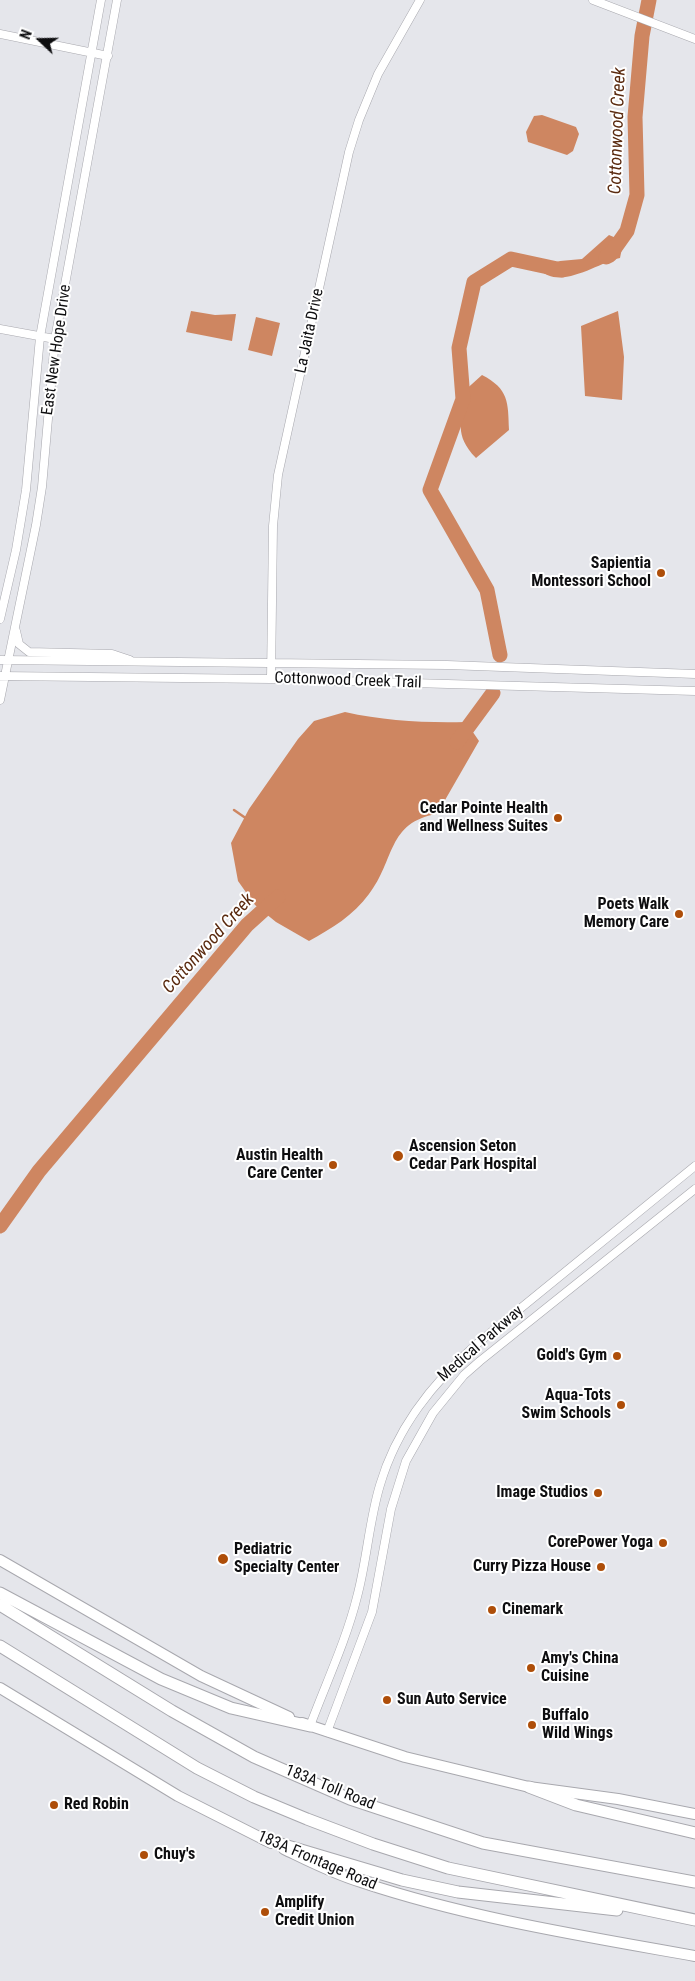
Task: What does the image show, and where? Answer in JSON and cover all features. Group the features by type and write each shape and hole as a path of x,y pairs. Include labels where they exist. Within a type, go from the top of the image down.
{"highway":[{"path":"0,1593 161,1679 232,1708 310,1726"},
{"name":"183A Toll Road","path":"0,1605 172,1711 254,1757 350,1799 483,1843 695,1882"},
{"path":"0,1646 197,1768 254,1797 307,1819 373,1844 448,1868 667,1916"},
{"path":"529,1787 576,1804 695,1833"},
{"path":"264,1840 402,1880 458,1892 695,1920"}],"main road":[{"path":"0,1560 201,1676 247,1699 310,1726 406,1757 529,1787 618,1799 695,1814"},
{"name":"183A Frontage Road","path":"0,1688 178,1796 264,1840 359,1882 506,1921 695,1956"}],"street":[{"name":"East New Hope Drive","path":"0,619 22,520 40,337 93,53 101,0"},
{"name":"East New Hope Drive","path":"0,700 4,660 15,628 42,487 55,339 117,0"},
{"name":"La Jaita Drive","path":"271,679 273,526 278,475 349,152 359,120 378,74 420,0"},
{"path":"594,0 695,39"},
{"path":"0,34 108,56"},
{"path":"0,329 55,339"},
{"path":"15,628 19,644 29,652 112,654 139,663"},
{"name":"Cottonwood Creek Trail","path":"4,660 447,665 695,674"},
{"name":"Cottonwood Creek Trail","path":"2,676 271,679 695,691"},
{"name":"Medical Parkway","path":"310,1726 355,1605 375,1505 385,1470 399,1437 424,1396 454,1364 695,1166"},
{"name":"Medical Parkway","path":"327,1732 372,1612 391,1509 406,1461 433,1413 464,1375 695,1189"},
{"path":"512,1317 516,1332"},
{"path":"504,1323 516,1332"},
{"path":"375,1505 391,1509"}],"shaded area":[{"path":"542,115 576,127 579,134 573,151 567,155 528,142 526,132 534,116"},
{"path":"609,235 616,238 622,248 620,258 567,277 547,275 538,268 560,261 582,259"},
{"path":"191,311 215,315 236,314 232,341 186,332"},
{"path":"618,311 624,357 622,400 585,396 581,326"},
{"path":"256,317 280,323 272,356 248,350"},
{"path":"482,375 491,380 505,397 509,430 476,458 464,442 462,435 462,393"},
{"path":"345,712 405,721 466,722 479,741 437,814 421,818 409,825 400,834 384,869 363,902 342,921 309,941 276,922 255,905 238,881 231,843 249,809 298,739 314,721"}],"waterway":[{"name":"Cottonwood Creek","path":"606,257 610,255 627,231 637,195 635,117 642,36 649,0"},
{"name":"Cottonwood Creek","path":"500,655 487,590 430,490 463,399 459,348 474,282 511,259 562,270"},
{"name":"Cottonwood Creek","path":"457,742 493,693"},
{"path":"234,810 247,819"},
{"name":"Cottonwood Creek","path":"0,1226 39,1171 247,925 278,897"}],"place":[{"name":"Sapientia Montessori School","path":"661,573"},
{"name":"Cedar Pointe Health and Wellness Suites","path":"558,818"},
{"name":"Poets Walk Memory Care","path":"679,914"},
{"name":"Ascension Seton Cedar Park Hospital","path":"398,1156"},
{"name":"Austin Health Care Center","path":"333,1165"},
{"name":"Gold's Gym","path":"617,1356"},
{"name":"Aqua-Tots Swim Schools","path":"621,1405"},
{"name":"Image Studios","path":"598,1493"},
{"name":"CorePower Yoga","path":"663,1543"},
{"name":"Pediatric Specialty Center","path":"223,1559"},
{"name":"Curry Pizza House","path":"601,1567"},
{"name":"Cinemark","path":"492,1610"},
{"name":"Amy's China Cuisine","path":"531,1668"},
{"name":"Sun Auto Service","path":"387,1700"},
{"name":"Buffalo Wild Wings","path":"532,1725"},
{"name":"Red Robin","path":"54,1805"},
{"name":"Chuy's","path":"144,1855"},
{"name":"Amplify Credit Union","path":"265,1912"}]}
